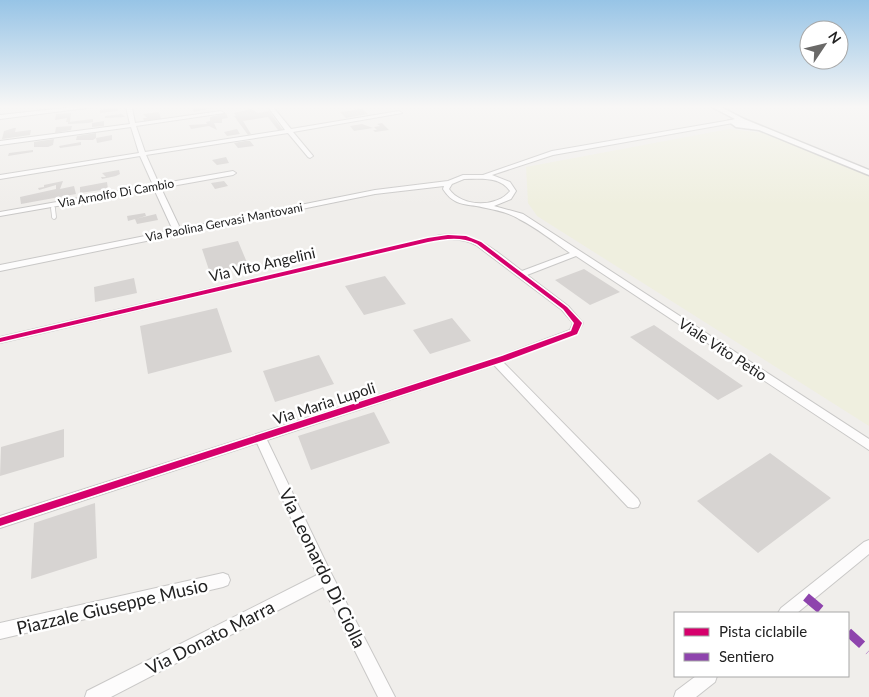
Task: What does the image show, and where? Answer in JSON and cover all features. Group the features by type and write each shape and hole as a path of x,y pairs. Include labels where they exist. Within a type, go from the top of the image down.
{"street":[{"path":"0,143 25,140"},
{"path":"137,140 175,226"},
{"path":"0,177 235,140"},
{"path":"297,140 310,156"},
{"path":"482,176 552,153 628,140"},
{"path":"790,140 869,173"},
{"path":"485,205 507,199 513,191 506,175 509,167"},
{"name":"Via Arnolfo Di Cambio","path":"0,214 233,173"},
{"path":"482,176 508,183"},
{"name":"Via Paolina Gervasi Mantovani","path":"0,268 375,192 418,188 449,183 463,177 482,176"},
{"path":"449,183 446,189 449,196"},
{"path":"418,188 449,196 460,202 485,205 520,216"},
{"path":"507,199 520,216"},
{"name":"Viale Vito Petìo","path":"520,216 869,445"},
{"name":"Via Vito Angelini","path":"0,340 428,240 456,236 472,239 520,274"},
{"path":"520,274 577,253"},
{"name":"Via Maria Lupoli","path":"0,522 496,361 564,338 574,332 578,323 565,308 520,274"},
{"path":"496,361 633,502"},
{"name":"Via Leonardo Di Ciolla","path":"260,438 326,578 387,697"},
{"path":"787,612 869,546"},
{"name":"Via Donato Marra","path":"94,697 326,578"},
{"name":"Piazzale Giuseppe Musio","path":"0,631 223,580"},
{"path":"682,697 708,677"}],"lane":[{"path":"53,206 54,217"}],"green space":[{"path":"673,140 786,140 869,175 869,426 537,216 528,203 526,167"}],"building":[{"path":"54,140 53,145 48,147 34,147 34,142"},
{"path":"96,140 112,140 112,140 97,143"},
{"path":"250,141 254,146 238,148 234,143"},
{"path":"81,142 81,145 60,148 59,146"},
{"path":"33,150 33,152 8,156 9,153"},
{"path":"226,157 229,163 217,165 212,160"},
{"path":"119,170 120,174 116,176 102,179 101,177 106,177 102,173"},
{"path":"63,181 60,189 74,186 76,194 21,204 20,197 56,189 56,185 39,190 38,188"},
{"path":"224,181 228,186 215,189 211,183"},
{"path":"107,182 108,189 80,193 80,187"},
{"path":"145,213 146,216 128,221 127,216"},
{"path":"156,214 158,220 137,224 135,219"},
{"path":"238,241 248,265 210,273 202,249"},
{"path":"584,269 620,292 590,305 555,280"},
{"path":"385,276 406,304 364,315 345,286"},
{"path":"134,278 137,293 95,302 94,287"},
{"path":"217,308 232,352 148,374 140,326"},
{"path":"452,318 471,341 430,354 413,330"},
{"path":"654,325 743,386 718,400 630,337"},
{"path":"319,355 334,384 275,402 263,371"},
{"path":"374,412 390,443 311,470 298,436"},
{"path":"64,429 64,457 0,476 1,447"},
{"path":"770,453 831,498 758,553 697,501"},
{"path":"95,503 97,558 31,579 34,523"}],"marked path":[{"path":"806,597 824,612"},
{"path":"849,633 869,651"}],"cycle path":[{"path":"0,340 428,240 454,237 466,238 479,243 565,308 578,323 574,332 505,358 0,522"}]}
